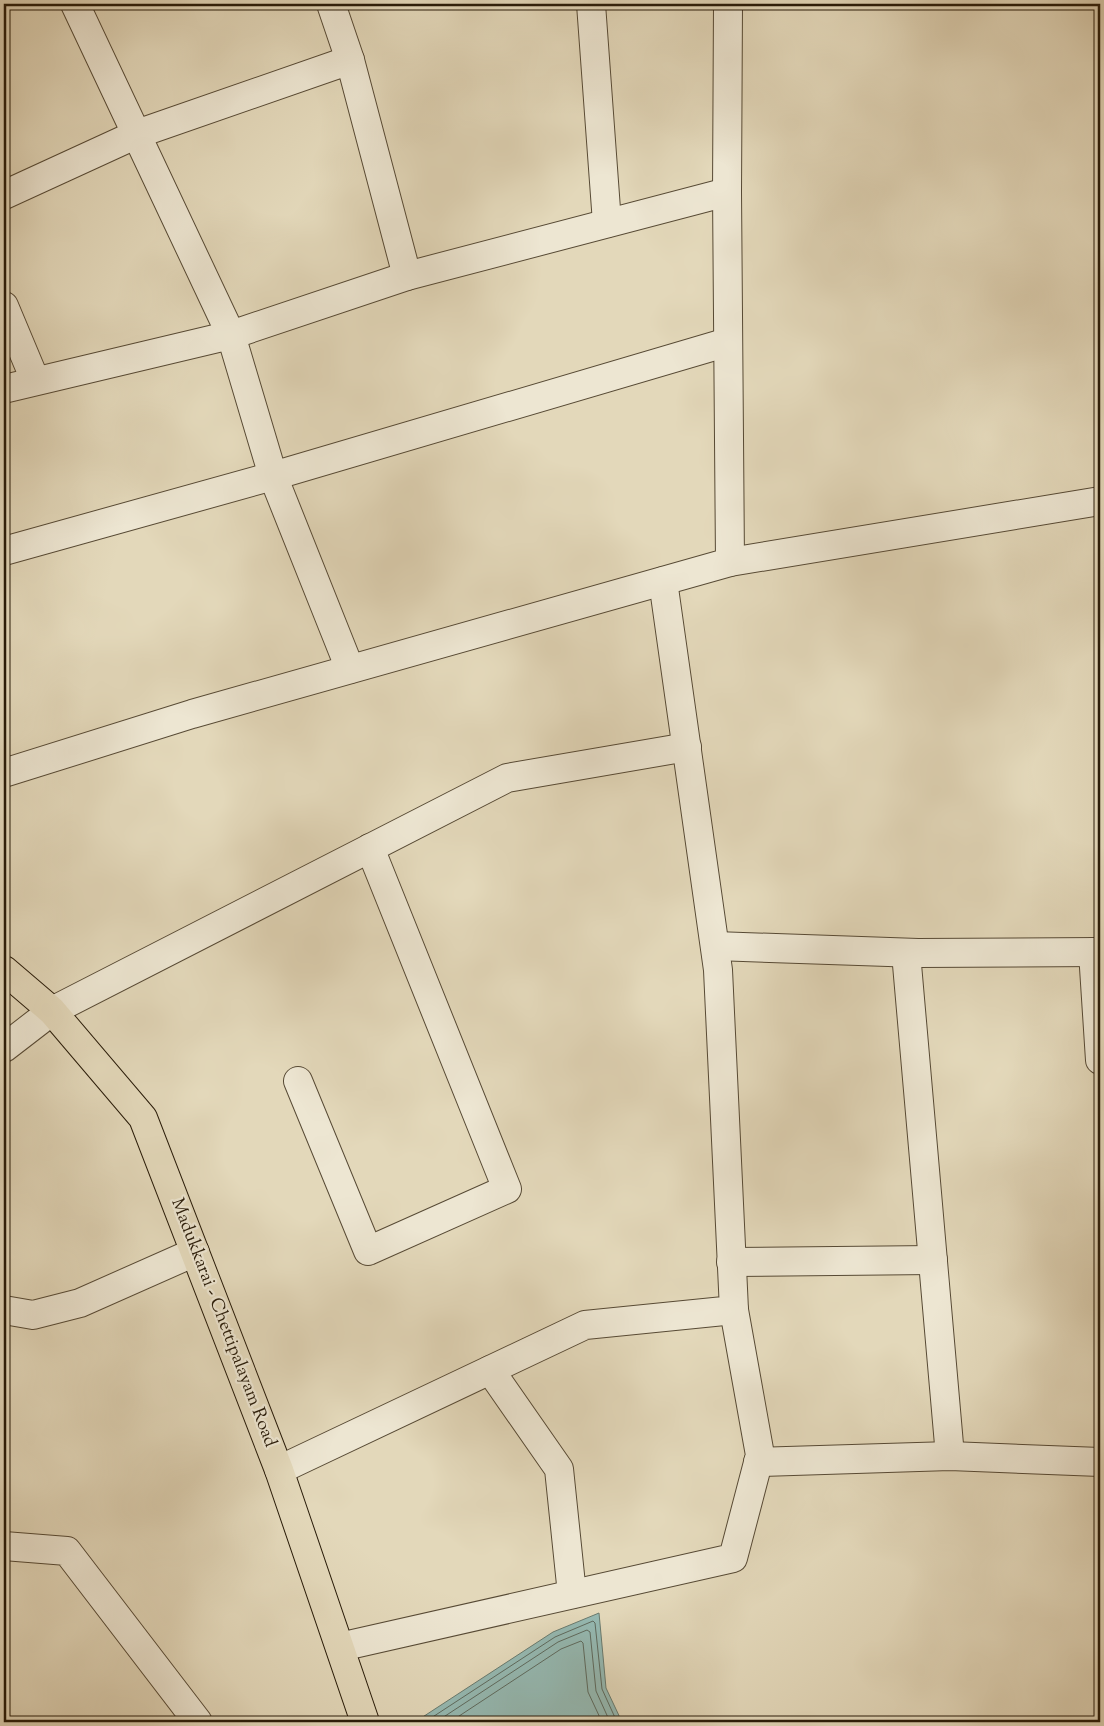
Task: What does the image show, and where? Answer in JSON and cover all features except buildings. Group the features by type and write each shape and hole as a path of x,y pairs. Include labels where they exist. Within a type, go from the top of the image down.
{"main road":[{"name":"Madukkarai - Chettipalayam Road","path":"4,970 52,1011 143,1118 279,1470 340,1647 363,1721"}],"street":[{"path":"75,4 231,335 273,476 350,669"},
{"path":"331,4 350,60 407,276"},
{"path":"591,4 607,223"},
{"path":"728,4 727,192 730,562"},
{"path":"4,195 137,134 350,60"},
{"path":"4,389 231,335 407,276 727,192"},
{"path":"4,306 36,380"},
{"path":"4,551 273,476 728,342"},
{"path":"4,774 192,714 730,562 1100,501"},
{"path":"340,1647 733,1558 760,1455 734,1310 718,970 664,581"},
{"path":"4,1048 52,1011 507,778 687,747"},
{"path":"298,1081 368,1251 507,1189 370,848"},
{"path":"715,946 906,953 1096,952 1100,1060"},
{"path":"906,953 950,1456"},
{"path":"4,1310 33,1315 80,1303 195,1252"},
{"path":"731,1262 933,1260"},
{"path":"279,1470 585,1325 734,1310"},
{"path":"490,1370 559,1469 572,1594"},
{"path":"758,1462 950,1456 1100,1462"},
{"path":"4,1546 68,1551 198,1722"}],"water":[{"path":"599,1613 606,1688 622,1722 415,1722 553,1632"}]}
